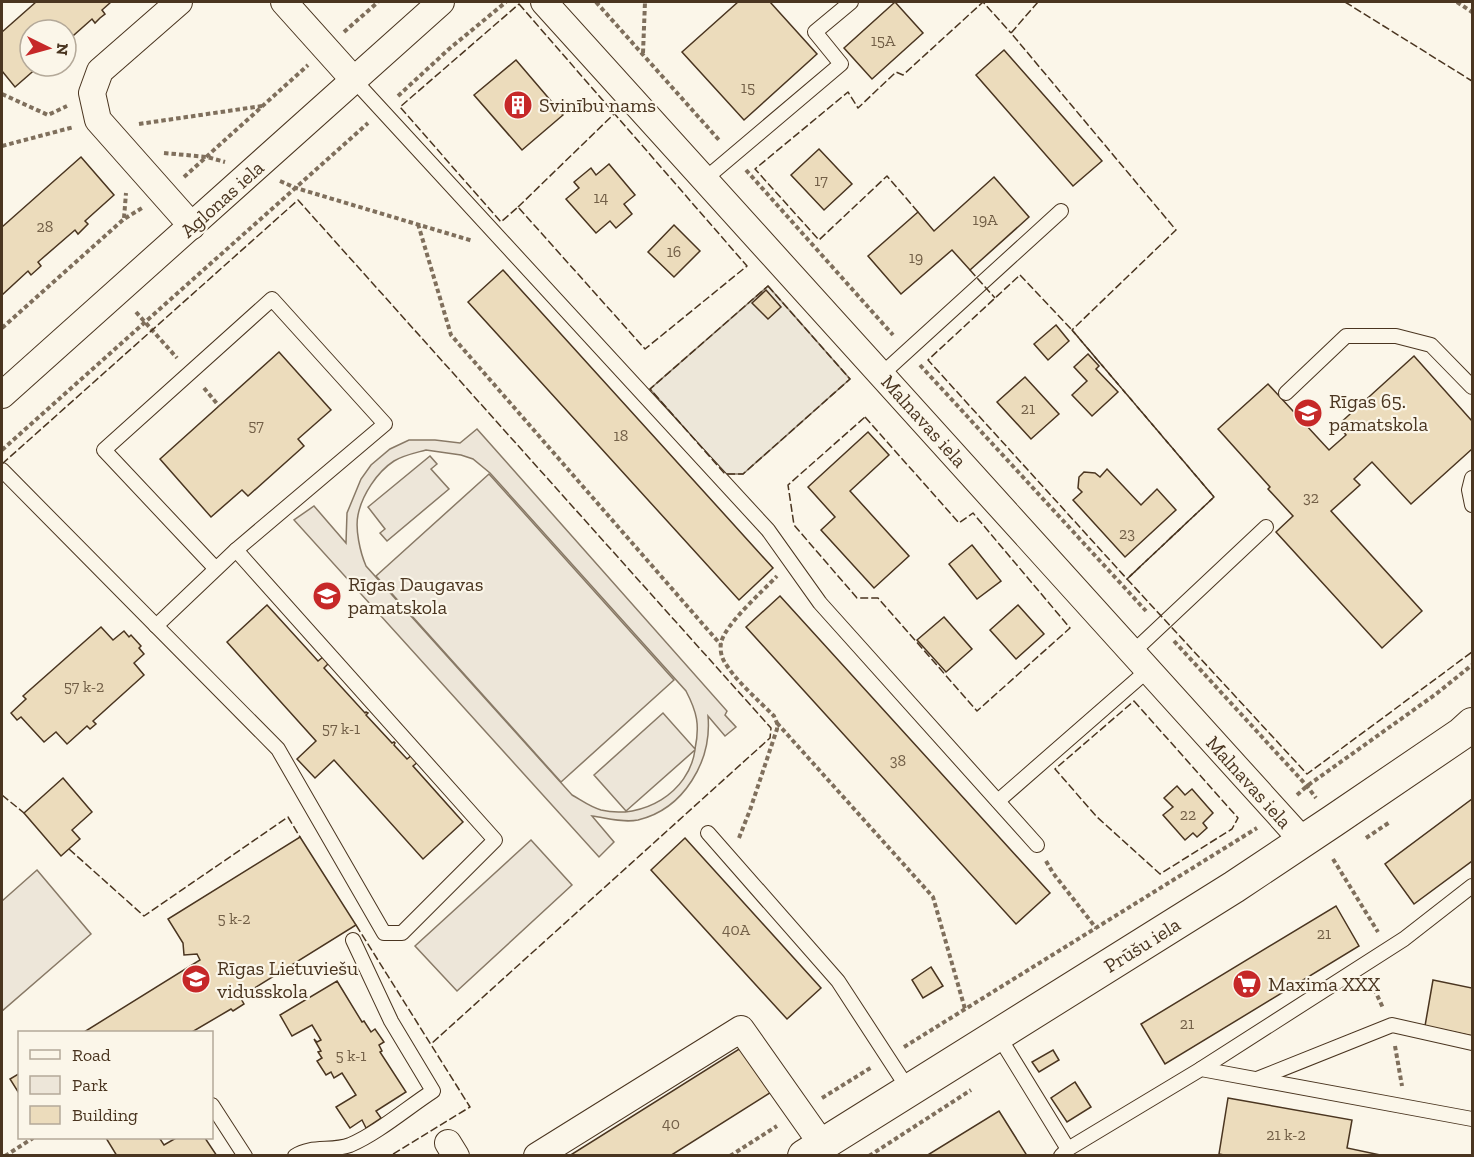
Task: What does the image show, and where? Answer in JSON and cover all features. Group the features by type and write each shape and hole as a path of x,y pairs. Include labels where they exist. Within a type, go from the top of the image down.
{"street":[{"path":"179,2 100,71 92,93 101,125 192,226"},
{"path":"284,2 354,80"},
{"name":"Aglonas iela","path":"2,395 441,2"},
{"name":"Malnavas iela","path":"544,2 1303,841"},
{"name":"Prūšu iela","path":"813,1150 1234,887 1473,724"},
{"path":"537,1155 741,1029 800,1112 813,1150"}],"lane":[{"path":"705,179 841,64 815,32 851,2"},
{"path":"354,80 768,530 820,603 1037,845"},
{"path":"882,374 1061,211"},
{"path":"156,626 216,569 236,550 385,424 272,299 104,450 216,569"},
{"path":"1286,393 1346,336 1396,336 1431,345 1473,387"},
{"path":"2,470 278,749 384,933 402,933 495,840 236,550"},
{"path":"1473,478 1469,490 1473,505"},
{"path":"998,801 1141,661 1160,626 1266,527"},
{"path":"708,833 838,981 909,1090"},
{"path":"998,1035 1065,1152 1201,1069 1389,949 1473,886"},
{"path":"295,1155 302,1151 347,1146 367,1136 433,1091 391,1021 353,940"},
{"path":"1257,1079 1392,1025 1473,1043"},
{"path":"1201,1069 1473,1119"},
{"path":"213,1107 245,1155"}],"path":[{"path":"2,328 124,219 164,195 378,2"},
{"path":"2,451 449,49 506,2"},
{"path":"596,2 908,351 1307,786 1333,821"},
{"path":"643,54 645,2"},
{"path":"1457,2 1473,12"},
{"path":"2,94 48,115 92,93"},
{"path":"2,146 101,125 263,106"},
{"path":"123,149 207,157 253,171 296,188 514,253"},
{"path":"418,224 451,335 721,645"},
{"path":"118,292 219,406"},
{"path":"791,562 731,624 721,645 724,661 933,897 965,1009"},
{"path":"730,1155 1240,840 1278,813 1307,786 1473,665"},
{"path":"731,859 753,800 777,723"},
{"path":"1037,845 1053,873 1096,928"},
{"path":"1333,859 1389,949"},
{"path":"5,1155 30,1139"}],"green space":[{"path":"477,429 727,711 725,715 736,727 725,736 708,716 708,733 700,766 692,781 669,805 654,814 632,821 592,816 614,842 599,857 294,520 314,506 346,543 347,513 361,479 371,465 390,449 409,440 460,443","holes":["426,450 473,459 490,473 686,691 696,719 695,749 663,713 594,775 626,811 695,750 684,779 661,800 647,807 632,811 617,812 597,809 572,795 366,566 357,521 363,500 376,478 394,461 414,453"]},
{"path":"430,456 437,464 431,469 449,489 387,541 380,533 385,529 368,507"},
{"path":"489,474 674,680 561,782 376,576"},
{"path":"531,840 572,885 457,991 415,946"},
{"path":"37,870 91,934 2,1011 2,901"}],"shaded area":[{"path":"768,286 850,379 743,474 725,474 650,389"}],"building":[{"path":"36,2 111,2 102,10 105,14 95,23 92,19 78,31 78,18 18,18 18,78 25,78 15,87 2,71 2,32"},
{"path":"738,2 770,2 817,54 744,120 682,52"},
{"path":"895,2 923,33 872,79 844,48"},
{"path":"1004,50 1102,161 1073,186 976,75"},
{"name":"Svinību nams","path":"516,60 563,115 522,150 474,95"},
{"path":"819,149 852,184 824,210 791,175"},
{"path":"81,157 114,195 85,221 88,224 78,234 75,230 38,262 41,266 31,275 28,271 2,295 2,227"},
{"path":"609,164 635,195 624,204 632,214 616,228 610,221 596,233 566,199 579,188 574,182 591,168 596,175"},
{"path":"994,177 1029,217 970,270 952,250 901,294 868,256 918,212 934,231"},
{"path":"674,225 700,251 674,277 648,252"},
{"path":"503,270 773,568 739,600 468,302"},
{"path":"766,290 781,307 768,319 752,303"},
{"path":"1056,325 1069,341 1048,360 1034,344"},
{"path":"279,352 331,410 298,439 304,446 248,496 242,490 211,517 160,459"},
{"path":"1088,354 1099,366 1096,369 1118,392 1092,416 1072,395 1087,381 1074,367"},
{"path":"1414,356 1472,421 1472,449 1411,504 1372,462 1354,479 1360,485 1331,511 1422,611 1382,648 1276,532 1293,516 1218,429 1268,384 1329,450 1346,435 1338,425"},
{"path":"1025,377 1059,414 1031,439 997,402"},
{"path":"868,432 889,455 850,491 909,556 874,588 821,530 835,517 808,487"},
{"path":"1107,469 1141,505 1157,489 1176,510 1125,557 1073,500 1082,492 1078,488 1079,477 1084,472 1095,473 1100,477"},
{"path":"972,545 1001,581 977,599 949,564"},
{"path":"780,596 1050,893 1016,924 746,627"},
{"path":"267,605 318,661 323,657 328,664 324,668 365,713 368,713 366,715 392,743 395,743 394,745 407,759 412,755 418,762 413,766 463,822 423,859 334,760 315,778 297,759 316,741 227,642"},
{"path":"1018,605 1044,634 1016,659 990,630"},
{"path":"944,617 972,649 946,672 917,640"},
{"path":"101,627 113,640 124,631 141,646 139,648 144,654 134,663 144,675 93,721 96,724 90,729 87,726 67,744 56,732 44,742 21,717 17,720 11,713 26,699 23,696"},
{"path":"63,778 92,812 72,830 80,839 61,856 24,813"},
{"path":"1177,786 1185,795 1192,789 1213,813 1203,823 1207,828 1197,837 1193,833 1185,840 1163,815 1173,807 1164,798"},
{"path":"1472,799 1472,861 1414,904 1385,864"},
{"path":"300,837 356,925 240,997 244,1004 194,1031 86,1031 200,960 197,954 184,955 183,943 168,919"},
{"path":"685,838 821,988 787,1019 651,870"},
{"path":"1336,906 1359,946 1165,1064 1141,1024"},
{"path":"931,967 943,986 923,998 912,980"},
{"path":"1433,980 1472,988 1472,1036 1425,1026"},
{"path":"337,981 362,1022 364,1021 371,1032 375,1029 384,1042 379,1045 382,1051 380,1052 406,1092 376,1111 381,1118 366,1128 362,1120 350,1128 336,1107 356,1095 342,1073 334,1078 331,1072 326,1075 317,1061 322,1058 314,1039 317,1042 321,1040 312,1025 292,1036 280,1015"},
{"path":"744,1046 773,1091 670,1156 569,1156"},
{"path":"1053,1050 1059,1060 1039,1072 1032,1062"},
{"path":"18,1074 18,1092 10,1079"},
{"path":"1075,1082 1091,1107 1067,1122 1051,1098"},
{"path":"1228,1098 1352,1120 1347,1148 1385,1156 1229,1156 1219,1154"},
{"path":"999,1111 1026,1154 1023,1156 926,1156"},
{"path":"107,1139 160,1139 164,1145 174,1139 206,1139 217,1156 117,1156"}],"fence":[{"path":"918,212 887,176 819,240 755,169 848,92 858,108 896,72 903,75 983,2 1011,33"},
{"path":"1038,2 1011,33 1176,230 1072,330 1214,497 1127,579 1307,774 1472,652"},
{"path":"1345,2 1472,81"},
{"path":"519,4 747,266 645,349 518,207 501,222 400,107 519,4"},
{"path":"518,207 615,113"},
{"path":"2,464 298,200 771,728 770,738 431,1044"},
{"path":"970,270 995,298"},
{"path":"1020,275 1072,330 1214,497 1127,579 928,360 1020,275"},
{"path":"768,286 850,379 743,474 725,474 650,389 768,286"},
{"path":"865,417 959,523 973,513 1070,628 977,711 878,598 857,598 794,525 788,485 865,417"},
{"path":"1134,701 1238,818 1232,829 1160,874 1097,817 1055,769 1134,701"},
{"path":"2,795 24,813"},
{"path":"69,849 144,916 288,817 300,837"},
{"path":"356,925 470,1107 390,1156"}],"place":[{"name":"Svinību nams","path":"518,105"},
{"name":"Rīgas 65. pamatskola","path":"1308,413"},
{"name":"Rīgas Daugavas pamatskola","path":"327,596"},
{"name":"Rīgas Lietuviešu vidusskola","path":"196,979"},
{"name":"Maxima XXX","path":"1247,984"}]}
